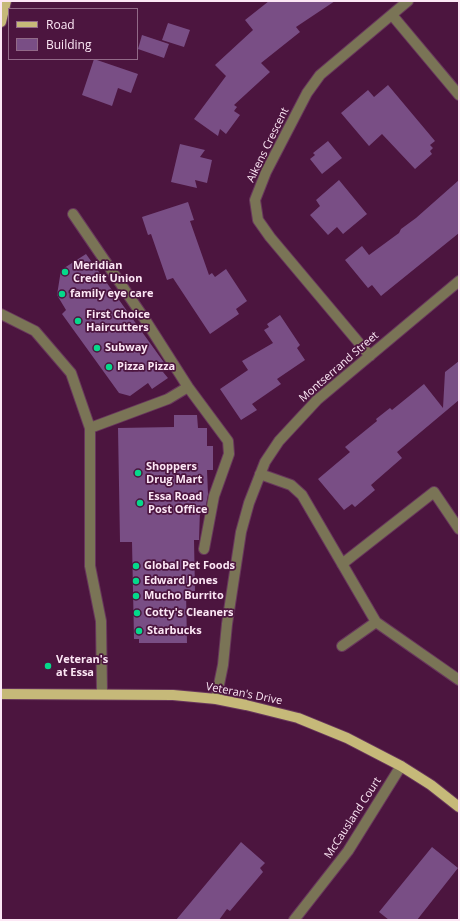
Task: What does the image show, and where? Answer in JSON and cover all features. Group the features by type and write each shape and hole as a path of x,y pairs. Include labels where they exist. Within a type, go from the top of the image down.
{"main road":[{"path":"1,22 6,1"},
{"name":"Veteran's Drive","path":"1,694 102,693 173,695 216,699 298,718 347,738 401,766 431,785 459,806"}],"street":[{"name":"Aikens Crescent","path":"370,356 270,237 258,220 255,200 266,172 306,93 320,75 408,1"},
{"path":"392,15 459,95"},
{"path":"73,214 144,318 188,387 228,441 229,454 214,496 204,549"},
{"name":"Montserrand Street","path":"216,699 223,665 226,624 241,532 249,503 265,462 279,441 317,400 459,281"},
{"path":"1,314 35,331 71,373 90,428 90,566 101,621 102,693"},
{"path":"90,428 168,399 188,387"},
{"path":"260,474 291,485 302,495 376,622 459,680"},
{"path":"342,564 434,492 459,529"},
{"path":"342,646 376,622"},
{"name":"McCausland Court","path":"294,920 348,851 401,766"}],"building":[{"path":"269,1 335,1 296,27 300,32 261,63 270,72 234,105 237,107 234,111 240,115 226,134 220,129 218,136 194,119 226,76 215,65 253,30 245,20"},
{"path":"168,23 190,30 184,47 162,40"},
{"path":"142,35 169,44 164,58 138,49"},
{"path":"94,60 138,74 131,93 118,88 112,106 82,95"},
{"path":"388,85 435,141 430,145 433,148 430,151 432,154 415,169 382,134 369,146 341,113 368,90 374,97"},
{"path":"328,141 342,158 322,174 310,159 315,155 313,153"},
{"path":"180,144 205,150 200,157 212,160 207,183 195,180 197,188 171,182"},
{"path":"339,180 367,214 343,234 337,227 328,235 310,215 320,206 316,200"},
{"path":"459,180 459,233 381,296 372,285 368,288 345,260 362,246 369,255 399,233 401,229 416,218"},
{"path":"188,202 194,220 190,221 209,275 212,273 215,277 226,269 247,301 236,309 239,314 210,334 173,278 167,280 151,234 148,235 142,217"},
{"path":"86,254 168,368 163,372 168,378 152,389 148,383 130,396 119,393 62,314 66,310 57,295 61,270"},
{"path":"280,315 300,345 297,348 305,360 277,379 281,384 252,404 257,410 241,420 220,389 248,370 242,361 273,343 264,330 269,327 267,324"},
{"path":"459,361 459,400 397,452 402,458 371,485 375,490 355,507 352,504 344,510 318,479 350,452 345,447 377,421 376,419 390,408 392,410 424,384 443,408 445,372"},
{"path":"174,415 197,415 198,428 207,428 207,446 213,446 213,470 207,470 208,494 205,510 200,510 199,540 194,540 195,591 186,591 187,643 139,643 139,639 134,639 132,542 120,542 118,428 174,427"},
{"path":"241,842 265,863 260,868 263,872 230,911 227,909 219,920 176,920"},
{"path":"432,847 458,868 417,920 389,920 379,912"}],"place":[{"name":"Meridian Credit Union","path":"65,272"},
{"name":"family eye care","path":"62,294"},
{"name":"First Choice Haircutters","path":"78,321"},
{"name":"Subway","path":"97,348"},
{"name":"Pizza Pizza","path":"109,367"},
{"name":"Shoppers Drug Mart","path":"138,473"},
{"name":"Essa Road Post Office","path":"140,503"},
{"name":"Global Pet Foods","path":"136,566"},
{"name":"Edward Jones","path":"136,581"},
{"name":"Mucho Burrito","path":"136,596"},
{"name":"Cotty's Cleaners","path":"137,613"},
{"name":"Starbucks","path":"139,631"},
{"name":"Veteran's at Essa","path":"48,666"}]}
